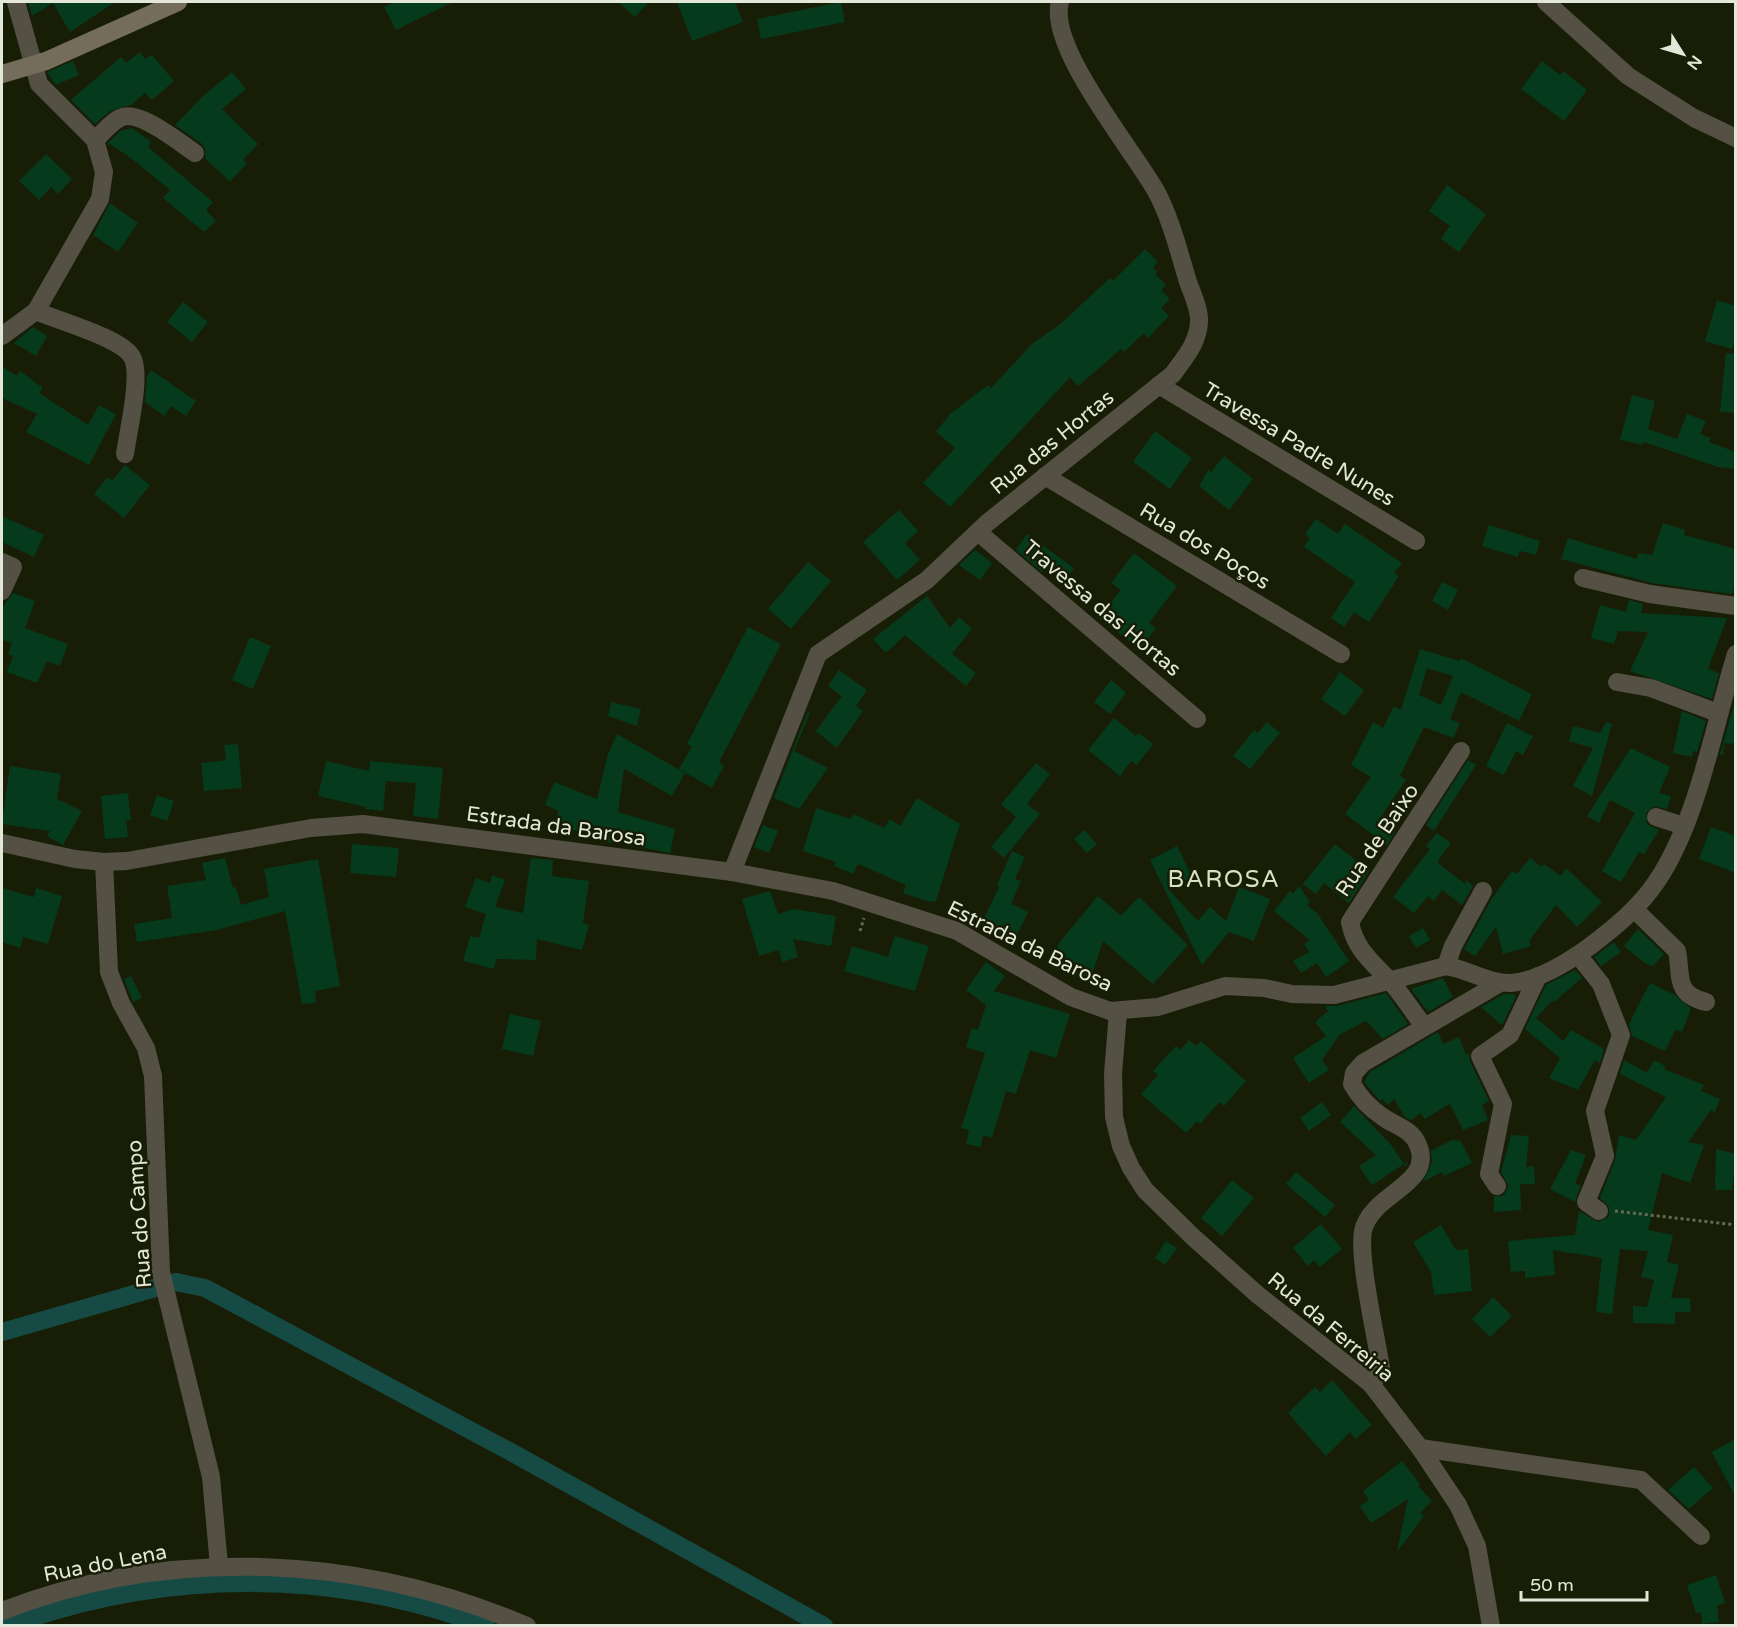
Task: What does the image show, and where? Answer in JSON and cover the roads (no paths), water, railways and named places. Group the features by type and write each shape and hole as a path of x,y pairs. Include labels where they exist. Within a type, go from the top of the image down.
{"main road":[{"path":"2,74 32,66 178,2"}],"street":[{"path":"2,336 36,311 100,199 104,172 95,140 39,84 32,66 16,2"},
{"name":"Rua das Hortas","path":"732,872 818,654 927,580 978,532 1173,374 1195,344 1200,320 1172,231 1156,192 1091,92 1069,50 1060,26 1060,2"},
{"path":"1546,2 1628,76 1694,118 1736,138"},
{"path":"95,140 121,117 133,116 165,131 195,153"},
{"path":"36,311 109,340 125,349 132,357 136,371 125,454"},
{"name":"Travessa Padre Nunes","path":"1159,385 1416,541"},
{"name":"Rua dos Poços","path":"1046,476 1341,654"},
{"name":"Travessa das Hortas","path":"978,532 1197,719"},
{"path":"2,562 13,567 2,591"},
{"path":"1582,578 1650,594 1736,606"},
{"name":"Estrada da Barosa","path":"2,843 104,862 127,861 311,828 363,824 732,872 833,891 957,931 1071,997 1097,1008 1118,1011 1158,1007 1225,986 1264,987 1292,994 1334,995 1446,966 1459,968 1500,983 1514,983 1538,976 1578,955 1634,909 1657,880 1691,808 1736,654"},
{"path":"1617,682 1651,688 1718,713"},
{"name":"Rua de Baixo","path":"1389,981 1361,952 1353,938 1350,922 1461,752"},
{"path":"1656,817 1684,826"},
{"name":"Rua do Campo","path":"104,862 109,972 122,1003 146,1048 153,1076 161,1272 211,1477 219,1566"},
{"path":"1446,966 1453,946 1484,891"},
{"path":"1634,909 1677,951 1680,982 1684,992 1695,999 1706,1002"},
{"path":"1578,955 1601,984 1621,1035 1595,1110 1605,1156 1586,1202 1599,1211"},
{"path":"1497,1186 1489,1174 1503,1104 1480,1056 1510,1035 1538,976"},
{"path":"1389,981 1424,1026"},
{"path":"1371,1384 1380,1368 1363,1256 1364,1230 1374,1210 1419,1172 1422,1156 1418,1142 1407,1130 1385,1119 1362,1101 1352,1084 1354,1073 1363,1063 1500,983"},
{"name":"Rua da Ferreiria","path":"1118,1011 1113,1074 1114,1117 1121,1146 1145,1190 1258,1295 1371,1384 1420,1448 1458,1505 1477,1546 1491,1626"},
{"path":"1420,1448 1641,1480 1701,1536"},
{"name":"Rua do Lena","path":"2,1611 90,1584 219,1566 294,1568 372,1577 451,1597 527,1626"}],"waterway":[{"path":"2,1332 176,1282 205,1288 520,1457 824,1626"},
{"path":"8,1626 67,1607 126,1594 187,1586 247,1583 308,1585 368,1594 428,1607 486,1626"}],"district":[{"name":"BAROSA","path":"1224,879"}]}
